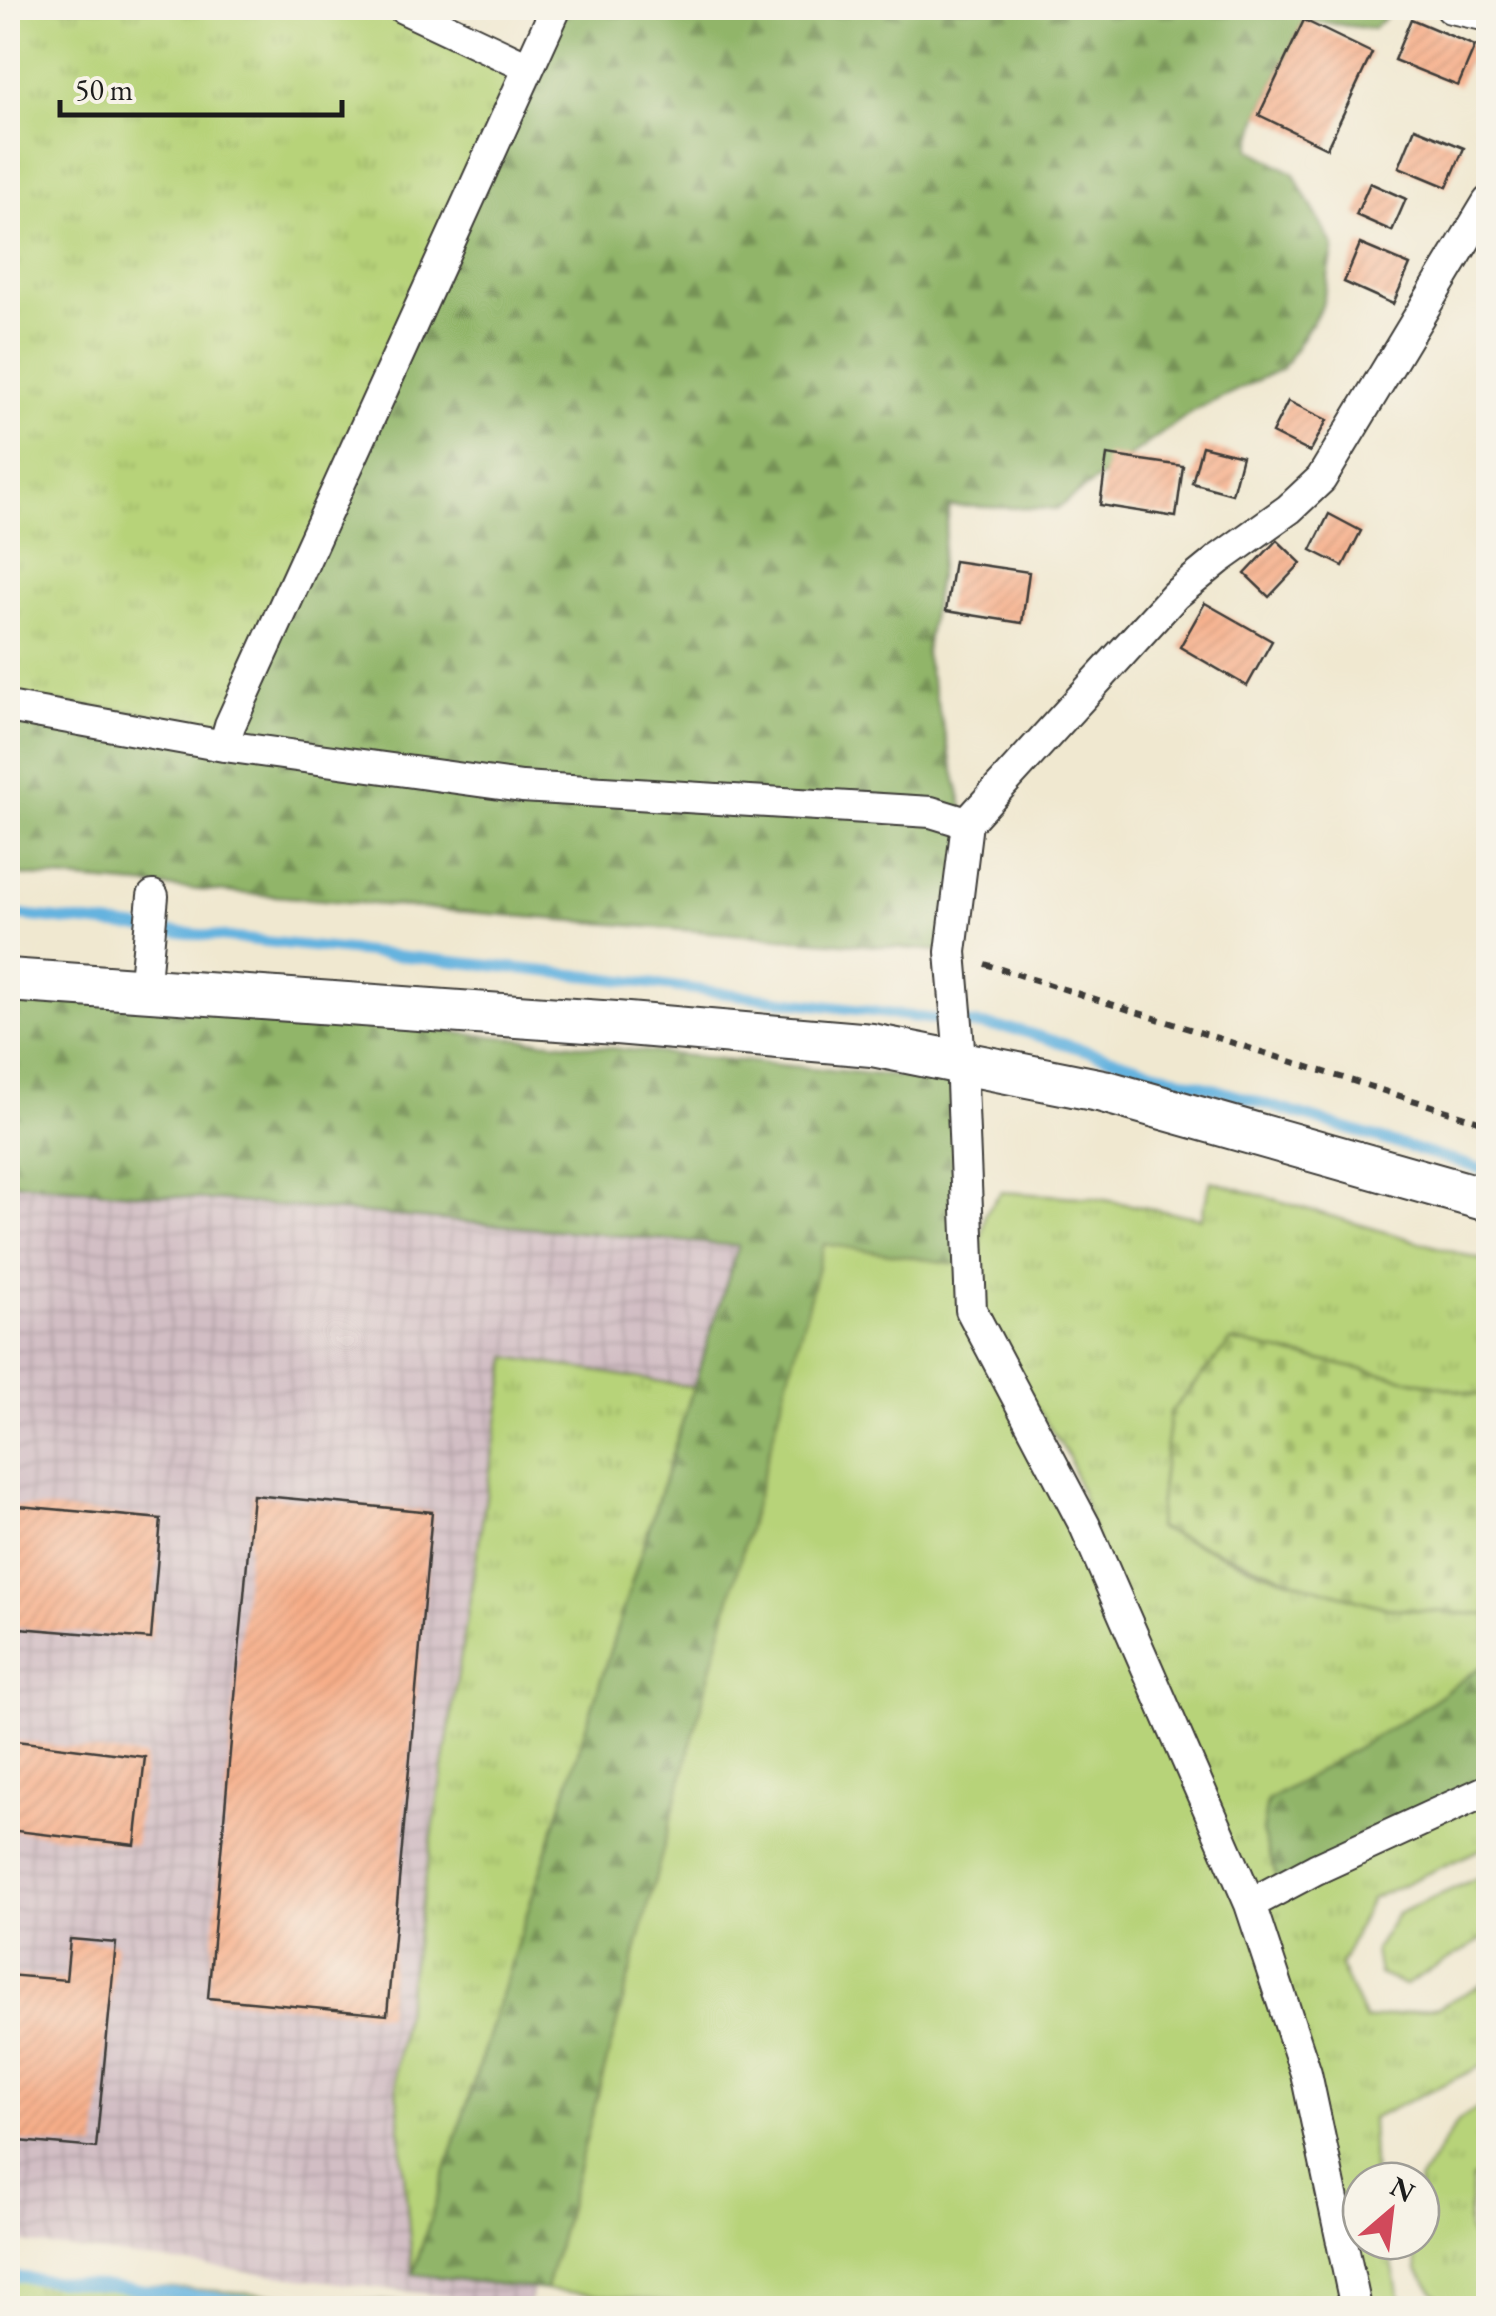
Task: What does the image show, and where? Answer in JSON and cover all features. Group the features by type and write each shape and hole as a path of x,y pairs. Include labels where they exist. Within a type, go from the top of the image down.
{"street":[{"path":"403,8 528,67"},
{"path":"224,746 230,725 556,8"},
{"path":"1451,8 1488,16"},
{"path":"1356,2308 1306,2073 1250,1904 1085,1526 971,1310 951,952 967,823 1176,595 1289,509 1320,479 1488,202"},
{"path":"8,707 224,746 522,787 931,812 967,823"},
{"path":"144,992 153,896"},
{"path":"8,980 616,1023 872,1046 1103,1091 1488,1200"},
{"path":"1250,1904 1488,1790"}],"path":[{"path":"951,952 1488,1124"}],"shaded area":[{"path":"8,1157 836,1239 528,2307 8,2241"}],"green space":[{"path":"8,8 403,8 528,67 230,725 8,712"},
{"path":"558,8 1397,8 1373,29 1304,20 1259,115 1250,149 1293,173 1334,247 1322,306 1283,368 1193,411 1056,509 950,506 925,655 967,823 951,952 8,874 8,697 230,724"},
{"path":"8,988 962,1083 970,1266 822,1254 546,2290 413,2274 738,1246 8,1182"},
{"path":"1211,1181 1488,1262 1488,1397 1231,1341 1170,1413 1157,1528 1263,1572 1387,1608 1488,1615 1488,1671 1267,1801 1488,1794 1488,1846 1371,1899 1340,1966 1365,2020 1439,2007 1488,1981 1488,2063 1371,2119 1373,2161 1341,2161 1341,2261 1391,2261 1399,2296 1414,2308 1349,2308 1069,1457 971,1310 985,1214 1001,1192 1094,1198 1201,1218"},
{"path":"824,1244 970,1266 971,1310 1250,1904 1356,2308 736,2308 546,2290"},
{"path":"1231,1341 1488,1397 1488,1615 1387,1608 1300,1583 1157,1528 1170,1413"},
{"path":"508,1357 711,1390 413,2274 395,2071"},
{"path":"1488,1662 1488,1788 1280,1888 1262,1832 1267,1801 1412,1715"},
{"path":"1488,1873 1488,1936 1405,1985 1379,1974 1375,1950 1397,1914"},
{"path":"1488,2101 1488,2172 1472,2178 1468,2230 1488,2265 1488,2308 1446,2308 1417,2270 1415,2261 1441,2261 1441,2161 1432,2161 1459,2120"},
{"path":"8,2277 478,2308 8,2308"}],"building":[{"path":"1411,19 1475,46 1458,86 1394,60"},
{"path":"1304,20 1372,53 1327,148 1259,115"},
{"path":"1415,128 1464,148 1447,187 1399,167"},
{"path":"1370,183 1406,199 1392,231 1356,215"},
{"path":"1360,244 1410,265 1393,304 1344,282"},
{"path":"1288,401 1327,420 1310,452 1272,433"},
{"path":"1202,446 1242,456 1232,494 1192,483"},
{"path":"1107,455 1183,466 1176,517 1100,505"},
{"path":"1329,514 1361,531 1343,566 1311,550"},
{"path":"1277,540 1301,563 1269,597 1245,574"},
{"path":"954,561 1029,572 1022,623 946,611"},
{"path":"1205,603 1272,641 1247,686 1180,647"},
{"path":"253,1495 432,1512 387,2015 208,1998"},
{"path":"8,1505 161,1519 151,1639 8,1627"},
{"path":"8,1740 145,1757 135,1845 8,1830"},
{"path":"70,1939 116,1943 96,2148 8,2140 8,1975 66,1980"}],"waterway":[{"path":"8,914 597,977 1018,1030 1488,1171"},
{"path":"8,2276 314,2308"}]}
